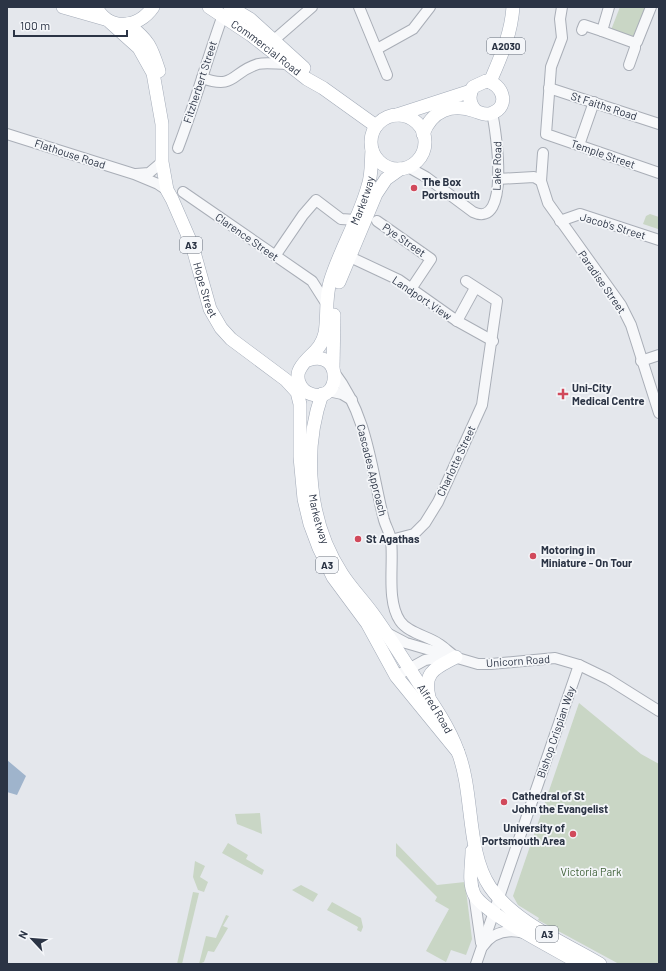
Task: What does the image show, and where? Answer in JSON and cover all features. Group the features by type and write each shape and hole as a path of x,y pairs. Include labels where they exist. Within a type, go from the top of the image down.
{"main road":[{"name":"A3","path":"63,7 107,20"},
{"path":"96,7 107,20 128,24 140,21 152,9"},
{"name":"Commercial Road","path":"209,7 226,11 250,20 274,40 323,88"},
{"name":"A2030","path":"490,82 506,45 511,28 513,7"},
{"name":"Commercial Road","path":"226,11 251,35 286,64 323,88 376,126"},
{"name":"Hope Street","path":"107,20 139,48 153,73 162,124 162,162 167,190 192,245 210,309 214,318 231,339 286,380 296,392 300,404 300,450"},
{"name":"Hope Street","path":"128,24 147,40 152,51 159,72 158,99"},
{"path":"490,82 499,87 503,97 500,107 492,113 481,114 463,107 452,107 442,110 426,124 423,134 424,147 422,154 414,164 404,168 391,168 382,164 376,158 372,150 372,134 376,126 389,117 471,91 477,84 490,82"},
{"path":"471,91 470,102 476,111"},
{"path":"397,115 413,120 423,134"},
{"name":"Marketway","path":"308,360 323,340 326,303 334,272 356,220 368,186 372,150"},
{"name":"Marketway","path":"334,370 334,307 337,289 376,194 386,179 404,168"},
{"path":"313,358 324,360 334,370 334,383 325,393 309,394 301,387 298,376 301,367 308,360 313,358"},
{"name":"Marketway","path":"325,393 314,423 310,460 313,499 327,545 342,573 374,614 407,665"},
{"name":"A3","path":"300,450 307,426 309,394"},
{"name":"Marketway","path":"300,450 304,499 310,524 319,548 333,577 367,623 395,675"},
{"path":"430,700 428,683 431,673 436,668 456,657"},
{"name":"Alfred Road","path":"407,665 446,724 458,752 467,781 477,855 486,880 499,898"},
{"name":"Alfred Road","path":"395,675 458,752"},
{"name":"Alfred Road","path":"473,831 471,877 474,893"},
{"name":"A3","path":"477,855 479,878 491,900 494,912"},
{"name":"A3","path":"474,893 482,903 494,912 581,964"},
{"name":"A3","path":"499,898 526,921 600,964"}],"street":[{"path":"274,40 312,7"},
{"path":"359,7 387,75"},
{"path":"376,49 413,29 430,7"},
{"path":"549,88 551,67 562,38 560,19 562,7"},
{"path":"602,31 609,7"},
{"path":"629,65 635,44 651,7"},
{"name":"Fitzherbert Street","path":"178,148 226,11"},
{"path":"582,30 584,25 635,44"},
{"path":"202,78 223,83 231,81 252,66 260,64 286,64"},
{"name":"St Faiths Road","path":"549,88 659,124"},
{"name":"Temple Street","path":"549,88 546,134 659,174"},
{"path":"579,146 594,102"},
{"name":"Lake Road","path":"404,168 426,177 478,215 490,211 496,201 498,179 497,134 492,113"},
{"name":"Flathouse Road","path":"7,134 134,174 158,184 167,190"},
{"path":"498,179 534,177 541,181 543,153"},
{"path":"134,174 149,173 162,162"},
{"name":"Paradise Street","path":"541,181 548,203 563,220 621,305 631,325 641,361 659,413"},
{"name":"Clarence Street","path":"183,192 312,281 326,303"},
{"path":"275,256 303,214 316,200 341,219 356,220"},
{"name":"Jacob's Street","path":"563,220 580,214 659,240"},
{"name":"Pye Street","path":"377,221 431,259 411,288"},
{"name":"Landport View","path":"350,257 399,280 457,321 493,341"},
{"path":"312,281 319,281 334,272"},
{"path":"457,321 475,288 466,281"},
{"name":"Charlotte Street","path":"391,540 414,534 426,523 438,502 482,405 493,341 497,301 475,288"},
{"path":"641,361 659,355"},
{"name":"Cascades Approach","path":"334,370 346,387 352,400 371,455 384,520 391,540"},
{"path":"325,393 342,394 352,400"},
{"path":"391,540 393,598 396,613 401,622 408,628 439,643 456,657"},
{"name":"Unicorn Road","path":"385,632 406,643 486,664 555,658 579,665 608,679 659,711"},
{"name":"Unicorn Road","path":"395,675 407,665 433,657 456,657"},
{"name":"Bishop Crispian Way","path":"476,964 579,665"},
{"path":"474,893 481,949"},
{"path":"481,949 491,937 501,932 514,931 533,936"}],"green space":[{"path":"620,7 646,7 633,38 611,30"},
{"path":"650,214 659,217 658,229 643,224 646,216"},
{"name":"Victoria Park","path":"579,703 641,754 659,764 659,964 619,964 538,920 539,918 518,905 513,896"},
{"path":"260,813 262,834 237,824 235,814"},
{"path":"228,843 248,855 246,859 264,870 262,875 222,853"},
{"path":"396,843 437,885 465,882 472,939 466,955 451,950 446,962 426,951 449,909 435,901 437,897 396,856"},
{"path":"195,861 205,866 200,877 208,882 204,892 198,890 193,877"},
{"path":"301,885 318,894 313,902 292,890"},
{"path":"193,892 199,893 182,964 177,964"},
{"path":"332,902 361,918 363,927 361,932 357,930 358,927 327,910"},
{"path":"226,915 229,916 223,926 228,928 214,952 208,951 204,962 199,964 206,936 216,938"}],"water":[{"path":"7,760 26,776 17,795 7,792"}],"place":[{"name":"The Box Portsmouth","path":"414,188"},
{"name":"Uni-City Medical Centre","path":"563,394"},
{"name":"St Agathas","path":"358,539"},
{"name":"Motoring in Miniature - On Tour","path":"533,556"},
{"name":"Cathedral of St John the Evangelist","path":"504,802"},
{"name":"University of Portsmouth Area","path":"573,834"}]}
